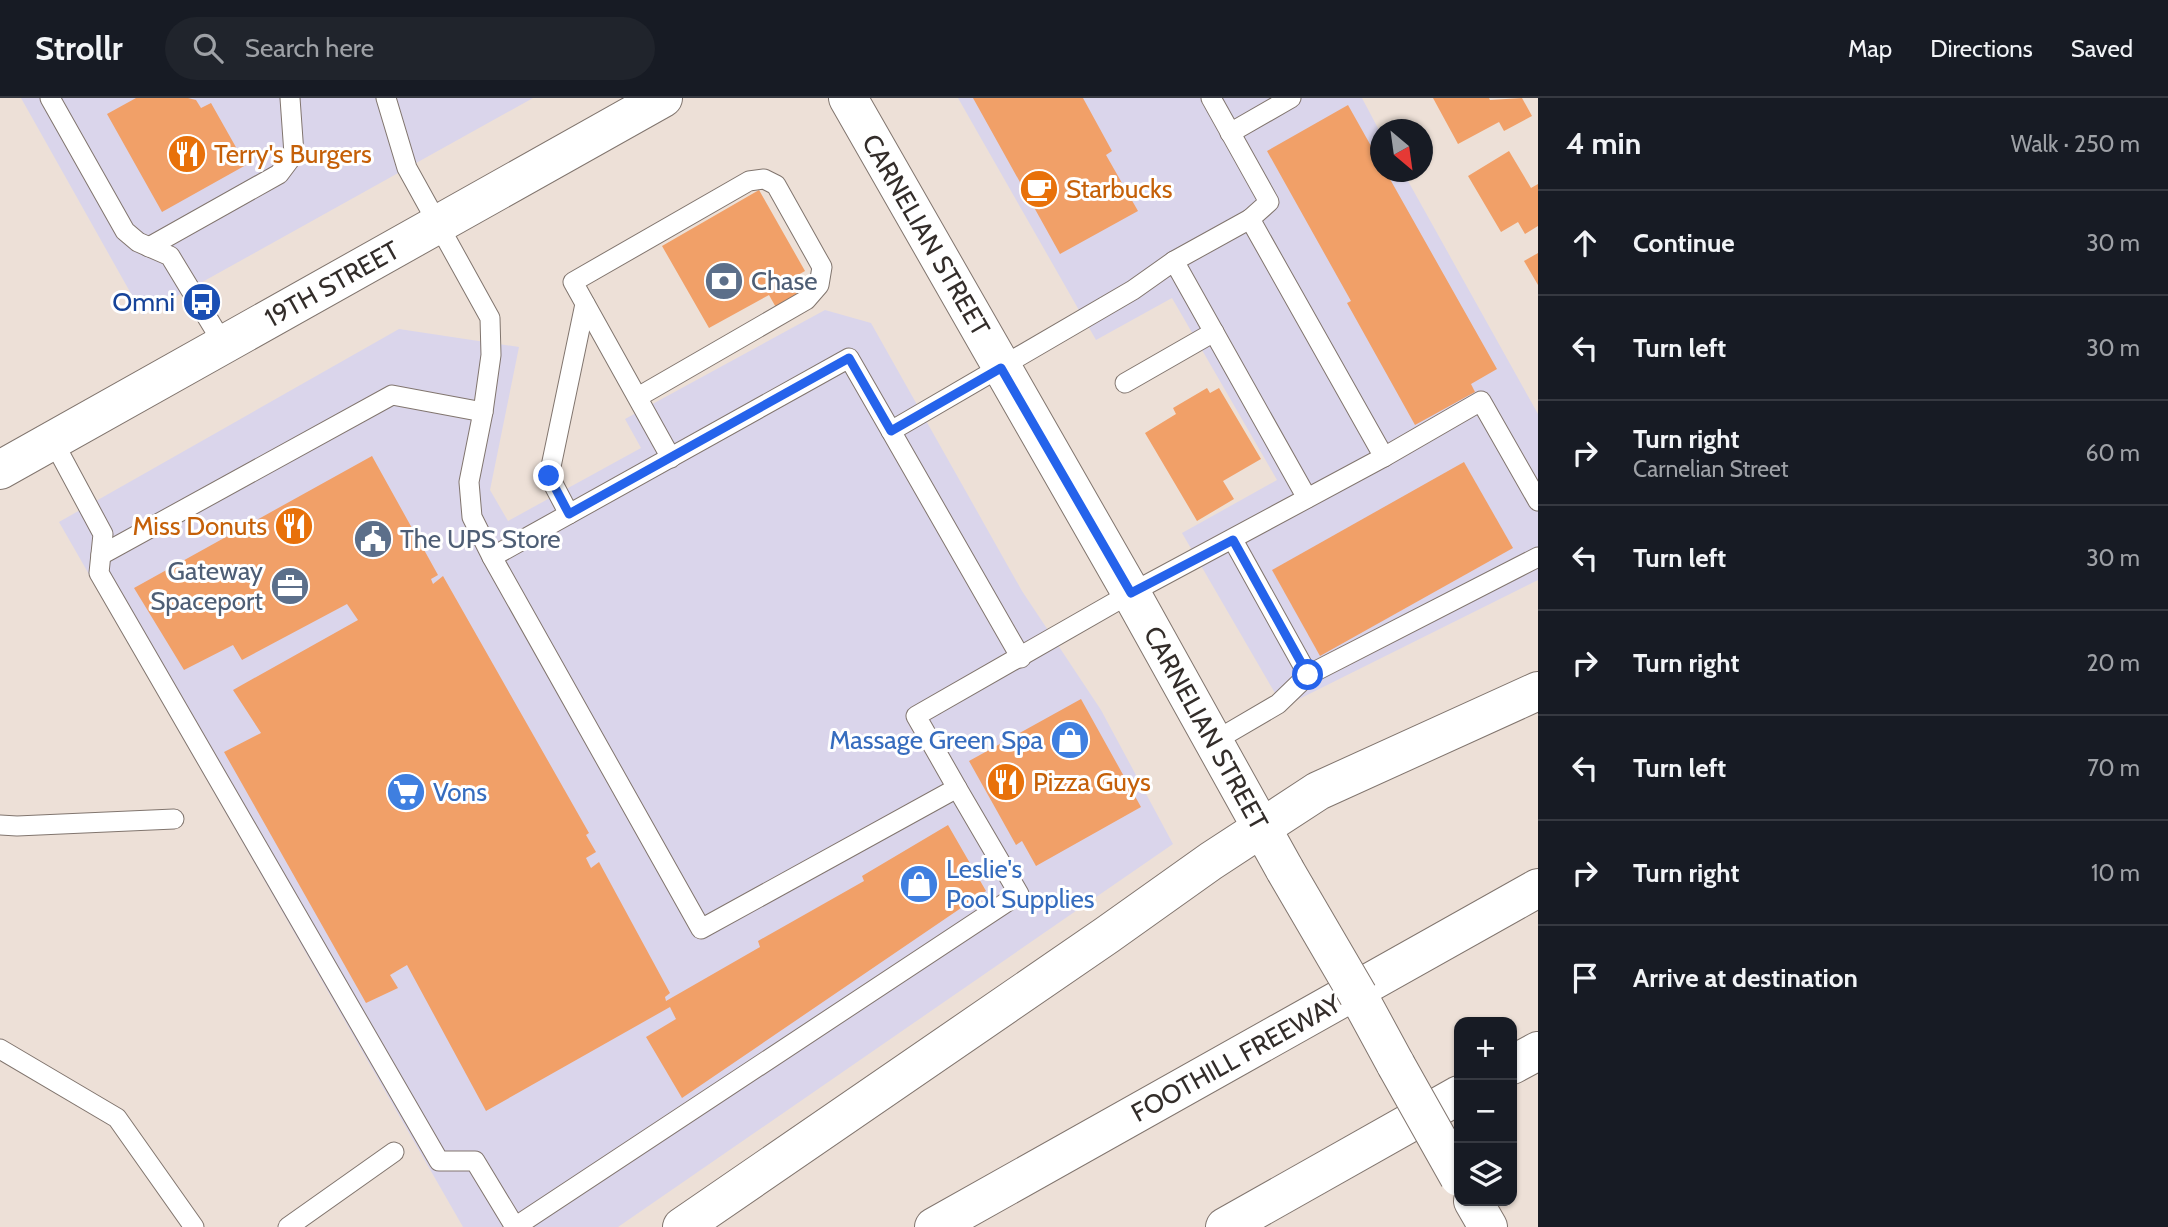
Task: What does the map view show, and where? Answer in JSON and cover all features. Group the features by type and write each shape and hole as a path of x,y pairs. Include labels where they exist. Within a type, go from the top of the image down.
{"main road":[{"name":"19TH STREET","path":"0,470 663,98"},
{"name":"CARNELIAN STREET","path":"848,98 1131,593 1454,1168"},
{"path":"682,1227 1318,791 1538,691"},
{"name":"FOOTHILL FREEWAY","path":"934,1227 1538,888"},
{"path":"1517,1062 1538,1051"},
{"path":"1225,1227 1454,1098"},
{"path":"1476,1206 1488,1227"}],"lane":[{"path":"50,98 125,231 138,242 170,256 224,345"},
{"path":"149,247 279,174 295,154 290,98"},
{"path":"386,98 408,168 490,318 491,355 469,482 472,517 701,929 957,788"},
{"path":"891,431 1133,290 1174,261 1250,219 1269,202 1211,98"},
{"path":"1230,133 1291,98"},
{"path":"638,397 806,300 819,285 822,267 776,185 764,179 749,181 573,282 671,458"},
{"path":"1250,219 1384,457"},
{"path":"1174,261 1307,498"},
{"path":"569,514 549,476 585,304"},
{"path":"1125,383 1213,332"},
{"path":"492,557 849,358 1021,658"},
{"path":"101,555 392,395 483,412"},
{"path":"53,440 103,534 99,573 439,1161 475,1161 515,1227 1019,894 916,716 1131,593 1384,457 1480,401 1538,501"},
{"path":"1233,540 1308,675"},
{"path":"1213,742 1278,704 1308,675 1538,557"},
{"path":"0,825 174,819"},
{"path":"0,1049 117,1118 194,1227"},
{"path":"288,1227 394,1152"}],"shaded area":[{"path":"21,98 533,98 143,315"},
{"path":"958,98 1362,98 1373,119 1370,119 1370,182 1409,182 1538,414 1538,580 1283,707 1182,533 1277,480 1172,298 1096,340"},
{"path":"825,310 871,323 1022,591 1101,710 1173,844 618,1227 463,1227 59,522 399,329 519,347 490,490 508,521 641,448 625,419"}],"building":[{"path":"136,98 188,98 196,100 201,108 211,103 246,165 162,212 107,114"},
{"path":"973,98 1083,98 1112,151 1106,155 1138,211 1060,254"},
{"path":"1433,98 1522,98 1532,116 1504,131 1499,122 1458,144"},
{"path":"1348,105 1370,144 1370,182 1392,182 1497,369 1471,384 1475,392 1415,425 1347,303 1351,301 1267,151"},
{"path":"1509,151 1531,188 1538,184 1538,226 1525,234 1518,222 1501,232 1468,176"},
{"path":"759,190 805,271 789,280 800,299 778,311 769,295 709,328 662,246"},
{"path":"1538,253 1538,285 1524,261"},
{"path":"1207,388 1210,393 1219,388 1261,459 1223,481 1234,499 1197,521 1145,433 1176,414 1173,408"},
{"path":"372,456 438,575 431,579 433,584 443,576 589,833 586,835 596,852 586,858 591,868 599,862 670,993 665,997 666,1001 760,947 758,941 864,881 862,876 948,825 986,891 682,1098 646,1037 676,1019 670,1007 486,1111 407,965 390,975 398,988 366,1003 224,752 261,733 233,690 358,620 347,604 242,660 233,645 184,670 134,588"},
{"path":"1464,462 1513,548 1320,656 1272,570"},
{"path":"1081,699 1141,807 1036,866 1022,841 1016,845 969,761"}],"place":[{"name":"Terry's Burgers","path":"187,154"},
{"name":"Starbucks","path":"1039,189"},
{"name":"Chase","path":"724,281"},
{"name":"Omni","path":"202,302"},
{"name":"Miss Donuts","path":"294,526"},
{"name":"The UPS Store","path":"373,539"},
{"name":"Gateway Spaceport","path":"290,586"},
{"name":"Massage Green Spa","path":"1070,740"},
{"name":"Pizza Guys","path":"1006,782"},
{"name":"Vons","path":"406,792"},
{"name":"Leslie's Pool Supplies","path":"919,884"}],"route":[{"path":"549,476 569,514 849,358 891,431 1001,368 1131,593 1233,540 1308,675"}]}
